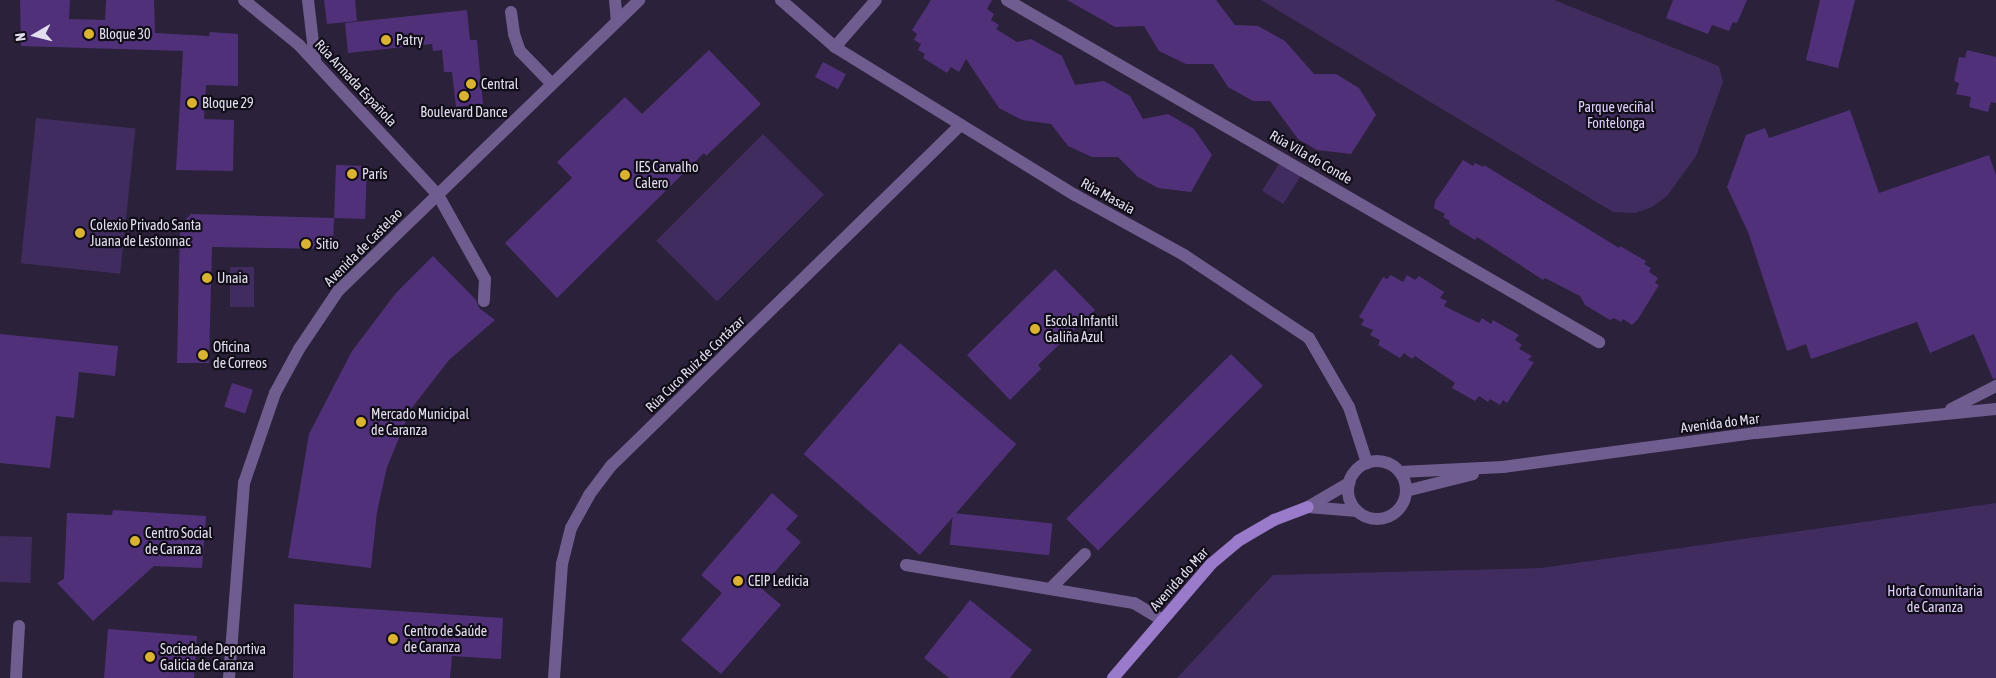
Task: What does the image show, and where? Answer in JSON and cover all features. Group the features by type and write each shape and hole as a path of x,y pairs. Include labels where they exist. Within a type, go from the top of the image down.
{"street":[{"path":"308,0 315,60"},
{"path":"615,0 617,21"},
{"name":"Avenida de Castelao","path":"229,678 244,483 275,393 299,349 338,291 639,0"},
{"name":"Rúa Masaia","path":"781,0 835,47 960,125 1184,255 1309,338 1349,407 1367,463"},
{"path":"835,47 876,0"},
{"name":"Rúa Vila do Conde","path":"1007,0 1600,342"},
{"name":"Rúa Armada Española","path":"248,1 315,60 438,195 485,280 484,301"},
{"path":"511,12 514,34 520,51 552,84"},
{"name":"Rúa Cuco Ruiz de Cortázar","path":"554,678 562,564 571,528 589,495 612,465 960,125"},
{"name":"Avenida do Mar","path":"1942,413 1996,386"},
{"name":"Avenida do Mar","path":"1400,472 1503,467 1756,433 1996,409"},
{"path":"1385,462 1400,472 1406,491 1400,509 1383,519 1364,517 1356,511 1349,498 1349,483 1359,467 1367,463 1385,462"},
{"name":"Avenida do Mar","path":"1406,491 1503,467"},
{"name":"Avenida do Mar","path":"1113,678 1189,586 1238,542 1274,520 1308,507 1349,483"},
{"name":"Avenida do Mar","path":"1308,507 1356,511"},
{"path":"1051,588 1085,554"},
{"path":"906,565 1134,603 1162,620"},
{"path":"16,678 19,626"}],"green space":[{"name":"Parque veciñal Fontelonga","path":"1261,0 1554,0 1719,66 1723,82 1696,156 1667,196 1652,207 1635,213 1613,212"},
{"path":"36,118 135,128 120,274 21,263"},
{"path":"763,134 824,195 717,302 656,241"},
{"path":"1280,162 1301,175 1283,204 1262,191"},
{"path":"230,267 254,267 254,307 230,307"},
{"name":"Horta Comunitaria de Caranza","path":"1996,503 1996,678 1177,678 1273,575 1541,568"},
{"path":"0,536 32,537 30,583 0,582"}],"building":[{"path":"20,0 70,0 69,19 105,20 106,0 154,0 155,33 209,36 210,32 238,34 238,86 206,85 204,119 234,120 233,171 176,170 183,51 21,46"},
{"path":"324,0 355,0 357,21 327,24"},
{"path":"931,0 992,0 987,9 994,14 991,20 999,25 996,29 1017,42 1031,39 1062,56 1075,85 1104,81 1130,96 1143,119 1168,114 1194,129 1212,155 1191,192 1158,188 1138,177 1118,157 1092,157 1068,146 1051,124 1022,120 999,108 966,59 959,72 951,67 947,73 923,58 925,54 918,50 921,44 914,40 917,34 912,30"},
{"path":"1067,0 1216,0 1235,25 1258,26 1285,41 1314,74 1336,74 1359,88 1376,115 1351,154 1317,150 1298,139 1270,101 1253,101 1228,87 1213,64 1186,64 1159,51 1144,26 1115,27"},
{"path":"1673,0 1747,0 1737,23 1733,22 1729,31 1712,25 1708,34 1666,18"},
{"path":"1820,0 1855,0 1838,68 1806,60"},
{"path":"467,10 470,40 477,40 483,104 456,107 452,72 444,72 442,50 433,51 432,44 348,53 345,23"},
{"name":"IES Carvalho Calero","path":"709,50 761,104 706,156 704,153 557,298 505,243 572,178 557,162 625,97 642,114"},
{"path":"1967,50 1996,57 1996,103 1991,102 1988,112 1969,107 1971,97 1956,94 1959,83 1954,81 1959,57 1965,58"},
{"path":"823,62 846,74 838,89 815,77"},
{"path":"1850,110 1879,193 1989,155 1996,175 1996,378 1993,379 1974,334 1930,353 1917,322 1811,359 1806,344 1787,351 1748,232 1727,187 1746,135 1765,128 1769,138"},
{"path":"1463,160 1473,166 1475,163 1483,167 1484,165 1619,248 1620,246 1646,261 1644,264 1651,268 1649,272 1658,278 1655,283 1659,285 1638,319 1632,325 1623,319 1621,322 1614,318 1610,320 1585,305 1580,296 1545,278 1543,280 1477,237 1475,240 1449,224 1450,221 1443,217 1445,214 1434,208 1435,201"},
{"path":"336,165 367,166 365,219 334,218"},
{"path":"191,214 334,218 333,249 212,247 209,363 177,363 180,225"},
{"name":"Mercado Municipal de Caranza","path":"433,256 476,300 479,308 495,320 449,360 411,409 387,467 377,512 371,568 288,558 309,434 352,351 396,293"},
{"name":"Escola Infantil Galiña Azul","path":"1055,269 1095,310 1038,365 1041,369 1010,400 967,355"},
{"path":"1391,275 1403,282 1407,275 1415,280 1419,276 1444,292 1440,298 1447,301 1444,306 1479,323 1482,318 1491,324 1493,320 1519,335 1515,340 1522,345 1519,349 1532,356 1528,360 1534,362 1507,403 1503,400 1500,405 1490,399 1488,402 1479,396 1475,401 1452,388 1455,383 1415,356 1412,359 1404,353 1400,358 1378,345 1380,340 1370,335 1373,330 1361,325 1364,320 1359,317 1383,277 1387,279"},
{"path":"0,334 118,346 115,376 79,372 74,418 56,416 50,468 0,463"},
{"path":"900,343 1016,444 920,555 804,454"},
{"path":"1231,354 1263,386 1098,551 1066,519"},
{"path":"232,383 253,390 245,414 224,407"},
{"name":"CEIP Ledicia","path":"772,493 798,516 786,529 801,542 761,588 781,605 721,674 681,640 722,593 701,575"},
{"name":"Centro Social de Caranza","path":"113,510 206,516 202,568 154,566 93,621 57,583 64,579 67,513 112,515"},
{"path":"953,513 1052,523 1049,555 950,545"},
{"path":"970,600 1032,650 1010,678 949,678 924,658"},
{"path":"294,604 503,618 501,659 452,656 450,678 293,678"},
{"name":"Sociedade Deportiva Galicia de Caranza","path":"108,629 197,636 194,678 104,678"}],"place":[{"name":"Bloque 30","path":"89,34"},
{"name":"Patry","path":"386,40"},
{"name":"Central","path":"471,84"},
{"name":"Boulevard Dance","path":"464,96"},
{"name":"Bloque 29","path":"192,103"},
{"name":"París","path":"352,174"},
{"name":"IES Carvalho Calero","path":"625,175"},
{"name":"Colexio Privado Santa Juana de Lestonnac","path":"80,233"},
{"name":"Sitio","path":"306,244"},
{"name":"Unaia","path":"207,278"},
{"name":"Escola Infantil Galiña Azul","path":"1035,329"},
{"name":"Oficina de Correos","path":"203,355"},
{"name":"Mercado Municipal de Caranza","path":"361,422"},
{"name":"Centro Social de Caranza","path":"135,541"},
{"name":"CEIP Ledicia","path":"738,581"},
{"name":"Centro de Saúde de Caranza","path":"393,639"},
{"name":"Sociedade Deportiva Galicia de Caranza","path":"150,657"}]}
